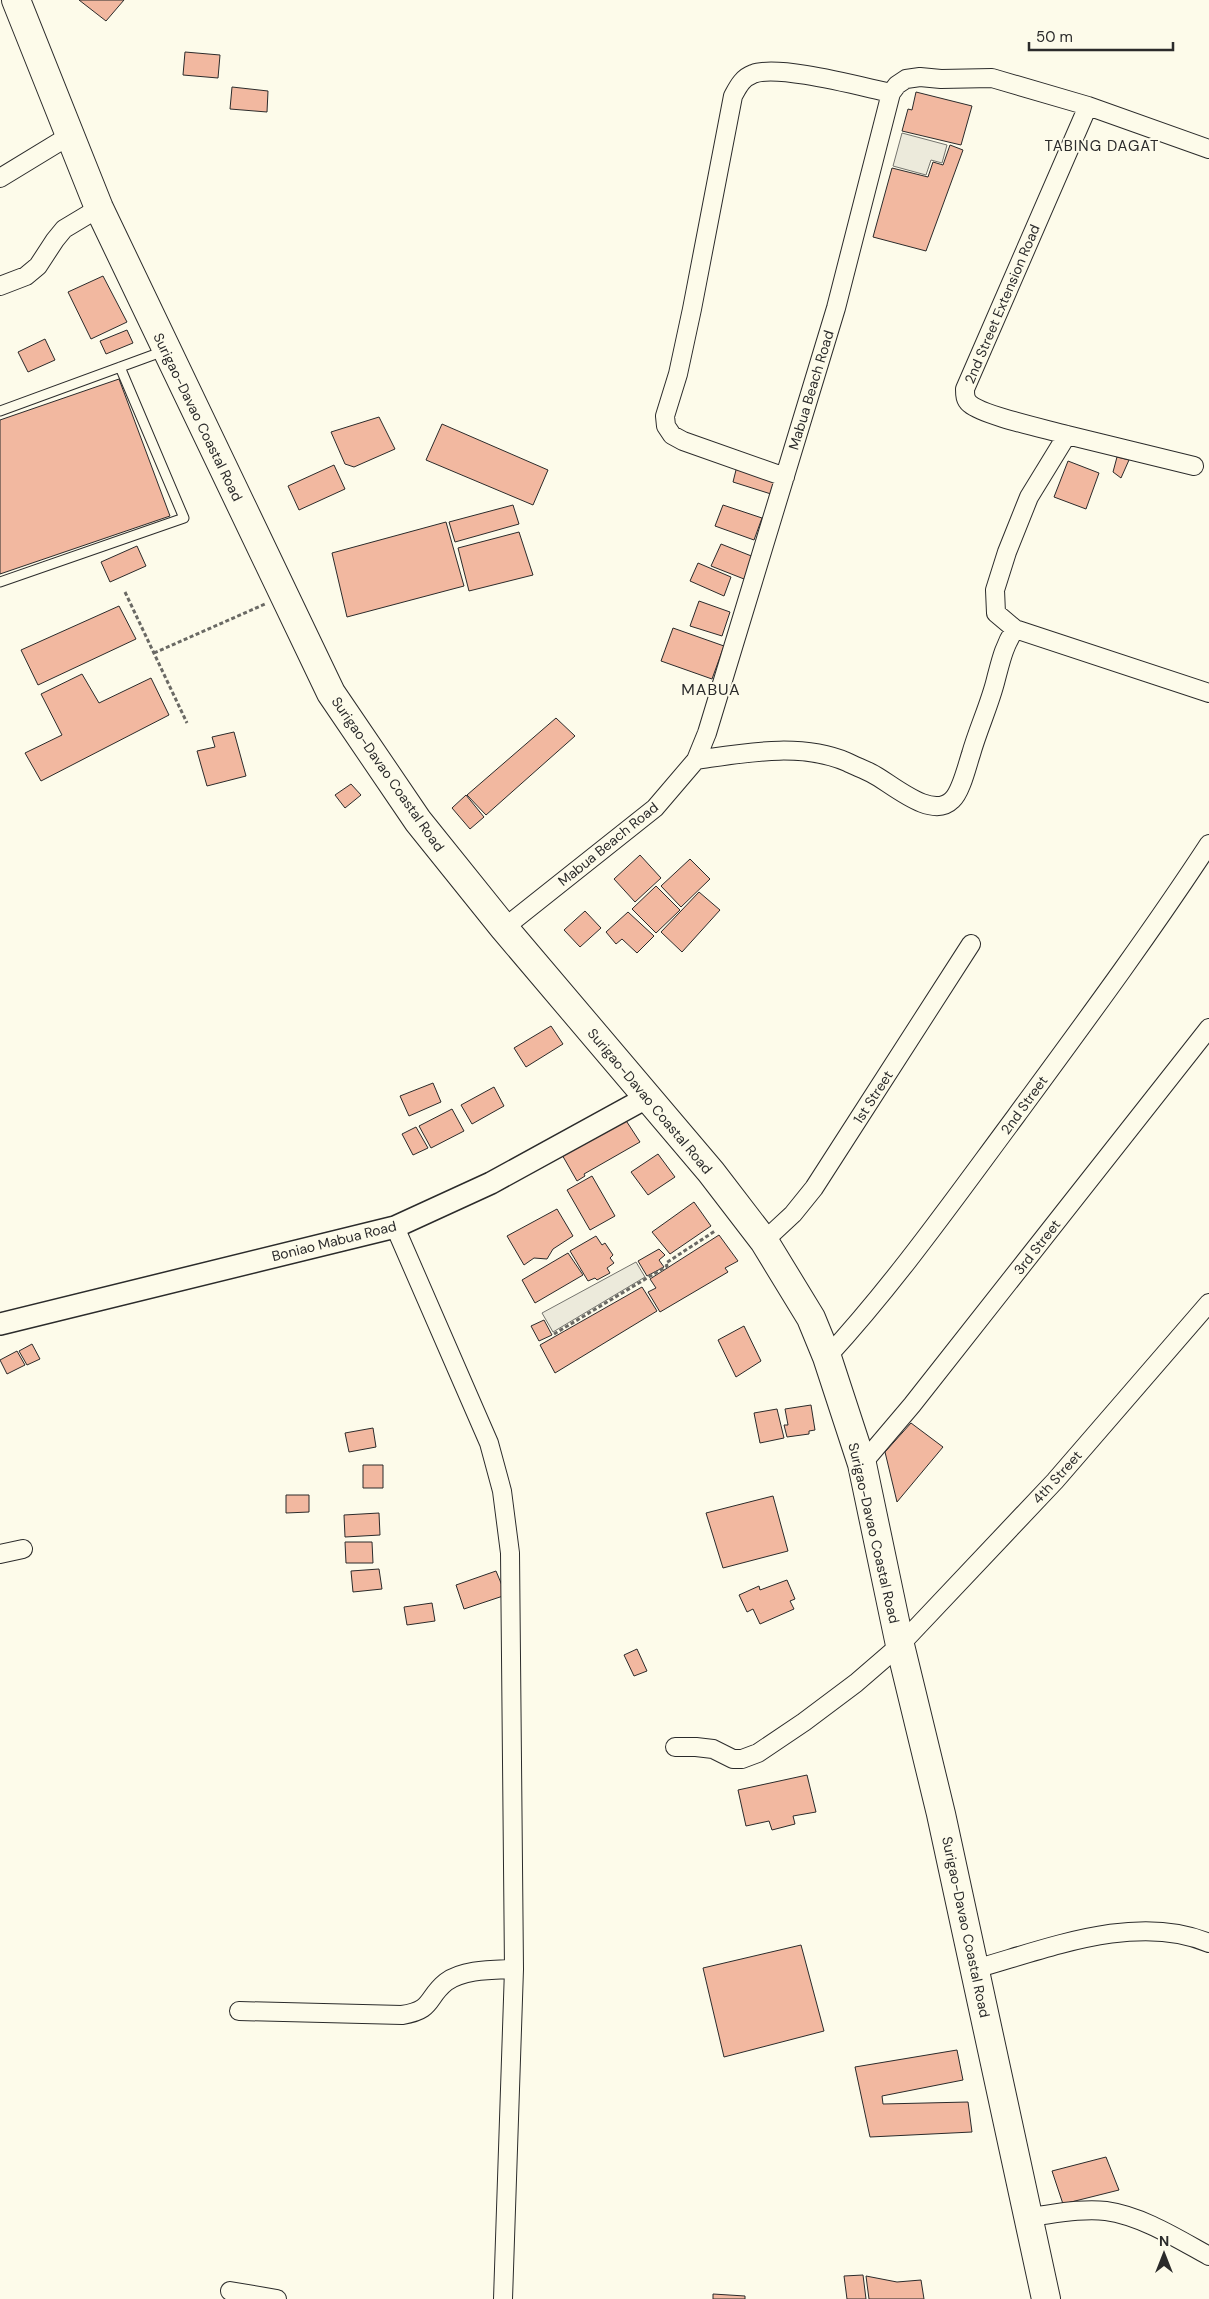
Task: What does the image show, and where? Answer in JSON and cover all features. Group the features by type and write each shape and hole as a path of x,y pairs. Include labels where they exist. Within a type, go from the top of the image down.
{"highway":[{"name":"Surigao-Davao Coastal Road","path":"16,0 99,208 331,693 418,820 504,928 646,1098 711,1172 764,1240 810,1318 827,1357 862,1464 900,1645 941,1814 1046,2299"}],"street":[{"path":"785,477 683,442 672,435 666,426 665,416 678,374 692,309 733,96 739,83 751,74 763,71 810,76 891,93 896,85 906,79 920,77 992,78 1088,106 1209,149"},
{"name":"Mabua Beach Road","path":"504,928 654,808 696,760 707,733 836,308 891,93"},
{"name":"2nd Street Extension Road","path":"1088,106 965,394 970,404 995,415 1194,466"},
{"path":"0,178 69,136"},
{"path":"0,286 26,276 38,266 64,229 99,208"},
{"path":"1067,435 1029,497 1007,552 994,590 996,613 1015,629 1209,693"},
{"path":"696,760 754,753 808,751 833,756 872,773 906,796 925,804 944,805 953,800 964,776 996,679 999,661 1006,642 1015,629"},
{"name":"2nd Street","path":"827,1357 878,1300 970,1179 1137,951 1209,844"},
{"name":"1st Street","path":"764,1240 793,1214 814,1188 971,944"},
{"name":"3rd Street","path":"862,1464 912,1405 1209,1028"},
{"name":"Boniao Mabua Road","path":"0,1324 139,1288 395,1227 491,1183 646,1098"},
{"path":"395,1227 489,1443 502,1491 510,1553 514,1969 503,2299"},
{"name":"4th Street","path":"675,1747 712,1749 733,1759 742,1759 758,1753 804,1722 856,1683 900,1645 1055,1481 1209,1303"},
{"path":"0,1554 23,1549"},
{"path":"975,1969 1083,1940 1132,1930 1168,1931 1209,1943"},
{"path":"239,2011 402,2016 417,2013 426,2007 446,1982 458,1976 484,1971 514,1969"},
{"path":"1029,2217 1106,2211 1138,2220 1209,2256"},
{"path":"230,2291 277,2299"}],"lane":[{"path":"0,411 166,350"},
{"path":"0,582 184,518 120,367"}],"path":[{"path":"125,592 187,723"},
{"path":"154,654 284,596"},
{"path":"554,1334 668,1266 666,1263 715,1231"}],"shaded area":[{"path":"902,133 947,145 942,163 931,160 926,175 893,166"},
{"path":"636,1262 645,1277 553,1332 542,1313"}],"building":[{"path":"79,0 124,0 106,21"},
{"path":"185,52 220,55 218,78 183,75"},
{"path":"232,87 268,91 267,112 230,109"},
{"path":"916,92 972,106 961,145 902,131 908,109 912,110"},
{"path":"950,145 963,150 926,251 873,237 892,168 928,177 933,162 943,165"},
{"path":"103,276 127,322 91,339 68,292"},
{"path":"127,330 133,343 106,354 100,341"},
{"path":"45,339 55,360 28,372 18,352"},
{"path":"119,379 170,516 0,574 0,420"},
{"path":"379,417 395,449 354,467 345,464 331,432"},
{"path":"442,424 548,470 533,505 426,460"},
{"path":"1117,457 1129,460 1121,478 1113,472"},
{"path":"1068,461 1099,473 1086,509 1054,497"},
{"path":"334,465 345,489 299,510 288,486"},
{"path":"737,466 776,478 771,494 733,482"},
{"path":"513,505 519,524 455,542 449,522"},
{"path":"723,505 762,518 754,540 715,526"},
{"path":"446,522 464,586 347,617 332,553"},
{"path":"519,532 533,575 469,591 458,548"},
{"path":"721,544 754,557 744,579 711,566"},
{"path":"137,546 146,566 110,582 101,562"},
{"path":"698,563 731,577 724,596 690,581"},
{"path":"699,601 730,612 722,636 690,626"},
{"path":"119,606 136,639 38,685 21,650"},
{"path":"673,628 724,646 712,679 661,661"},
{"path":"82,674 99,703 151,678 169,715 41,781 25,753 62,735 41,694"},
{"path":"556,718 575,736 486,815 467,795"},
{"path":"234,732 246,776 207,786 197,751 215,747 212,737"},
{"path":"351,784 361,795 345,808 335,795"},
{"path":"466,795 484,817 470,829 452,808"},
{"path":"640,855 661,878 635,902 614,879"},
{"path":"690,859 710,879 681,907 661,886"},
{"path":"656,886 680,910 656,933 632,909"},
{"path":"699,892 720,910 682,952 661,932"},
{"path":"585,911 601,928 580,947 564,930"},
{"path":"628,912 654,936 637,953 622,939 616,944 606,932"},
{"path":"551,1026 563,1044 526,1067 514,1048"},
{"path":"433,1083 441,1102 409,1116 400,1096"},
{"path":"494,1087 504,1106 472,1124 461,1105"},
{"path":"452,1109 464,1131 431,1148 419,1126"},
{"path":"625,1119 640,1142 584,1174 585,1176 577,1181 561,1153"},
{"path":"416,1127 428,1148 413,1155 402,1134"},
{"path":"658,1154 675,1177 648,1195 631,1172"},
{"path":"592,1176 615,1216 590,1230 567,1190"},
{"path":"694,1202 711,1226 670,1254 652,1232"},
{"path":"557,1209 573,1236 553,1249 547,1259 534,1258 524,1265 507,1236"},
{"path":"719,1235 738,1261 725,1268 728,1272 660,1312 648,1292 656,1288 650,1279"},
{"path":"596,1236 602,1245 605,1243 613,1255 610,1258 614,1263 607,1268 610,1273 597,1280 595,1278 588,1281 570,1251"},
{"path":"659,1249 665,1255 659,1260 664,1267 647,1276 638,1261"},
{"path":"568,1253 583,1275 535,1303 522,1280"},
{"path":"642,1287 657,1311 555,1373 540,1345"},
{"path":"544,1320 552,1335 539,1341 531,1326"},
{"path":"744,1326 761,1361 736,1377 718,1340"},
{"path":"32,1344 40,1359 27,1365 19,1351"},
{"path":"17,1351 25,1365 7,1374 0,1360"},
{"path":"811,1405 815,1430 809,1431 809,1434 787,1437 784,1425 788,1425 785,1409"},
{"path":"777,1409 784,1438 760,1443 754,1413"},
{"path":"911,1423 943,1447 897,1502 885,1452"},
{"path":"373,1428 376,1447 349,1452 345,1433"},
{"path":"363,1465 383,1465 383,1488 363,1488"},
{"path":"286,1495 309,1495 309,1512 286,1513"},
{"path":"773,1496 788,1551 723,1568 706,1513"},
{"path":"379,1513 380,1535 345,1537 344,1515"},
{"path":"345,1542 372,1542 373,1563 346,1563"},
{"path":"379,1569 382,1589 353,1592 351,1571"},
{"path":"496,1571 506,1595 464,1609 456,1585"},
{"path":"787,1580 795,1599 790,1601 794,1609 760,1624 753,1609 747,1612 739,1595 759,1586 760,1590"},
{"path":"432,1603 435,1621 407,1625 404,1607"},
{"path":"637,1649 647,1671 634,1676 624,1655"},
{"path":"807,1775 816,1812 793,1816 795,1824 772,1830 769,1821 746,1826 738,1790"},
{"path":"801,1945 824,2031 724,2057 703,1968"},
{"path":"957,2050 963,2080 882,2096 883,2104 968,2102 972,2132 870,2137 855,2067"},
{"path":"1106,2157 1119,2190 1063,2204 1052,2171"},
{"path":"863,2275 866,2299 847,2299 844,2276"},
{"path":"866,2276 897,2282 921,2280 924,2299 869,2299"},
{"path":"713,2294 745,2296 745,2299 713,2299"}],"district":[{"name":"TABING DAGAT","path":"1102,146"},
{"name":"MABUA","path":"711,689"}]}
